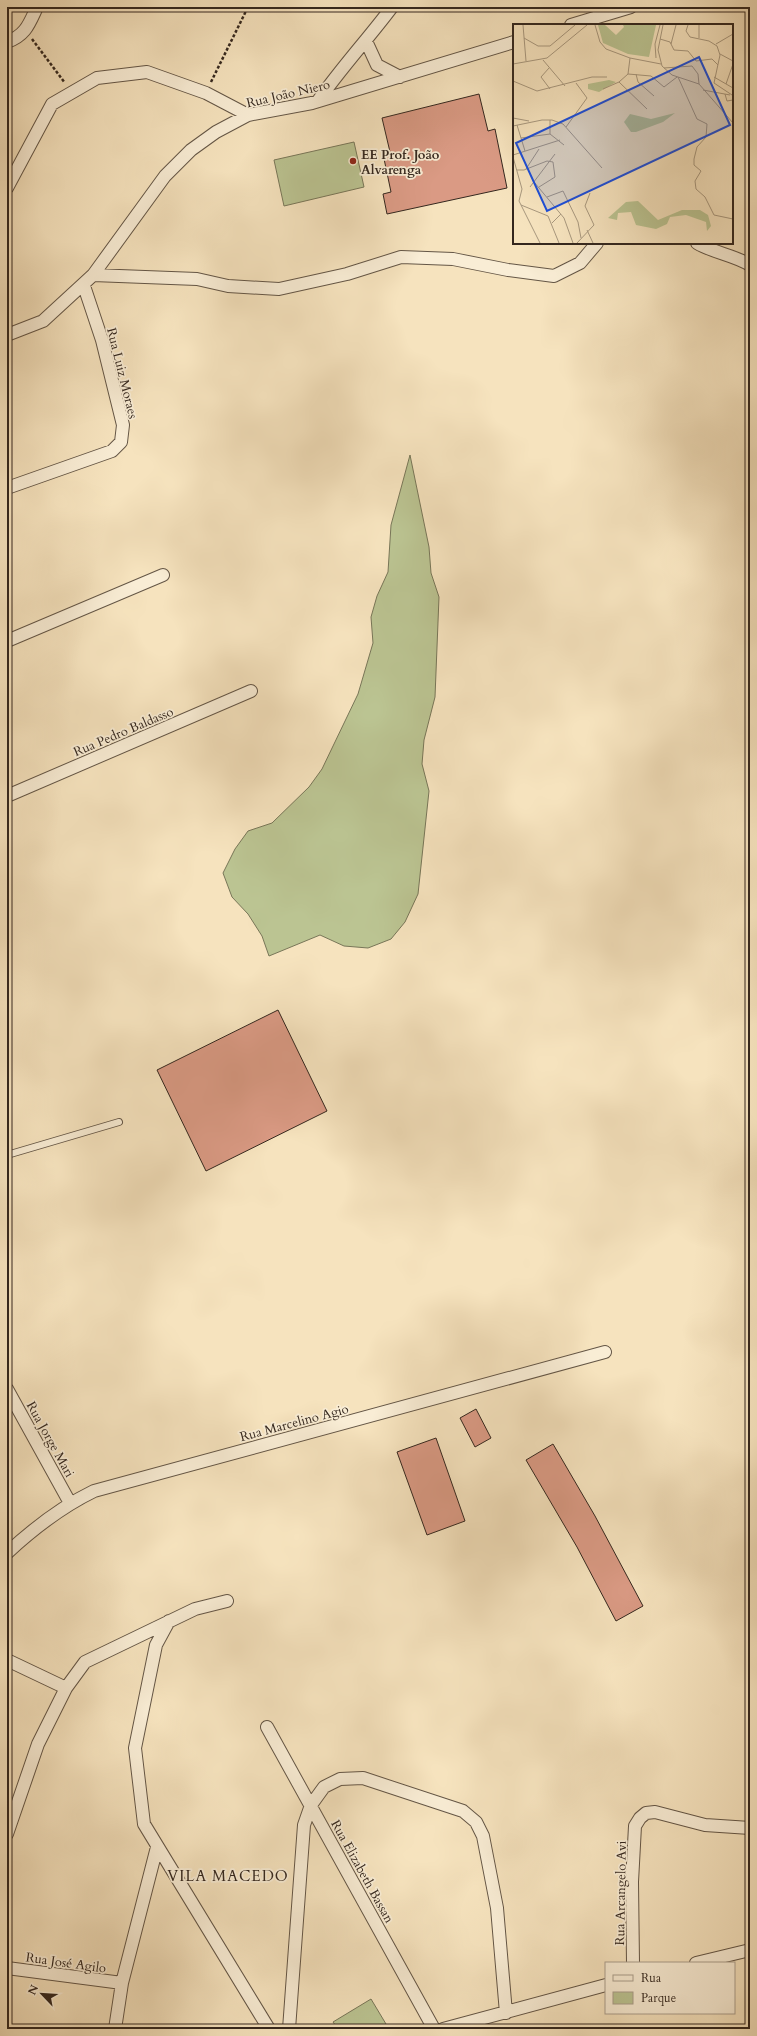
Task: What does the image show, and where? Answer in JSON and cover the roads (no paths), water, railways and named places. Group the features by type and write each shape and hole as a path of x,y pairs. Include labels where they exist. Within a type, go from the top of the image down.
{"street":[{"path":"7,42 19,38 26,30 37,7"},
{"path":"318,101 335,76 366,41 392,7"},
{"path":"574,24 630,7"},
{"path":"366,41 377,65 400,76"},
{"name":"Rua João Niero","path":"7,335 42,320 84,286 164,176 191,150 216,132 248,115 318,101 513,42"},
{"path":"7,188 52,104 97,78 148,72 206,94 248,115"},
{"path":"93,275 197,279 228,286 279,289 347,274 401,257 453,259 508,270 554,276 580,263 596,244"},
{"path":"699,244 709,250 741,260 750,265"},
{"name":"Rua Luiz Moraes","path":"7,488 112,451 121,442 123,425 102,340 84,286"},
{"path":"7,641 163,575"},
{"name":"Rua Pedro Baldasso","path":"7,796 251,692"},
{"name":"Rua Marcelino Agio","path":"7,1553 32,1529 70,1503 94,1491 605,1352"},
{"name":"Rua Jorge Mari","path":"7,1389 70,1503"},
{"path":"7,1834 38,1744 66,1688 85,1662 195,1608 227,1601"},
{"path":"169,1621 156,1645 135,1748 144,1824 269,2029"},
{"path":"7,1660 66,1688"},
{"name":"Rua Elizabeth Bassan","path":"267,1727 434,2029"},
{"path":"290,2029 304,1825 311,1805 324,1787 340,1779 363,1778 463,1811 476,1822 483,1836 497,1908 506,2013"},
{"name":"Rua Arcangelo Avi","path":"633,1962 632,1882 635,1826 640,1818 646,1813 655,1812 705,1825 750,1828"},
{"path":"115,2029 122,1983 157,1847"},
{"path":"700,1962 750,1950"},
{"name":"Rua José Agilo","path":"7,1968 122,1983"},
{"path":"443,2029 605,1985"}],"lane":[{"path":"7,1155 119,1122"}],"place":[{"name":"EE Prof. João Alvarenga","path":"353,161"}],"district":[{"name":"VILA MACEDO","path":"228,1876"}]}
